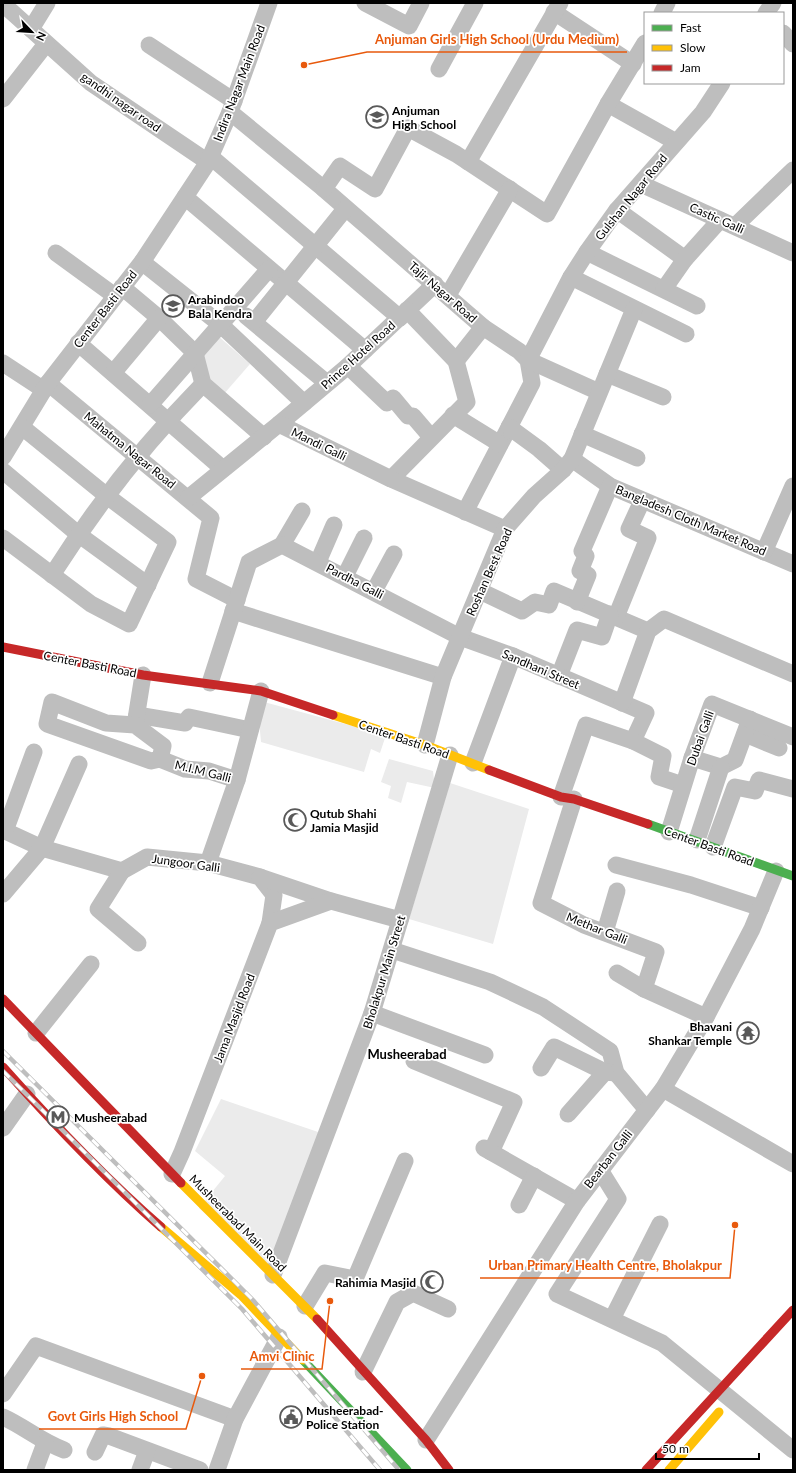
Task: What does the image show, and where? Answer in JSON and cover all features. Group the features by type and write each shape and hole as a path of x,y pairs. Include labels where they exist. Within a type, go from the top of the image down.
{"main road":[{"name":"Center Basti Road","path":"3,647 143,675 261,691 425,745 568,798 697,840 793,876"},
{"name":"Musheerabad Main Road","path":"3,999 62,1062 172,1174 305,1306 367,1381 391,1407 426,1440 449,1470"},
{"path":"3,1067 27,1094 136,1204 241,1295 279,1337 350,1403 407,1470"},
{"path":"669,1470 793,1310"},
{"path":"646,1470 729,1394"}],"street":[{"path":"31,29 46,3"},
{"name":"Indira Nagar Main Road","path":"210,159 232,106 269,3"},
{"path":"365,3 409,26 421,3"},
{"path":"439,69 475,3"},
{"path":"662,12 667,3"},
{"path":"767,12 773,3"},
{"name":"gandhi nagar road","path":"3,4 90,83 210,159 315,245 403,314 456,361"},
{"path":"468,162 557,7 633,64"},
{"path":"784,34 793,44"},
{"path":"3,99 46,44"},
{"name":"Tajir Nagar Road","path":"149,45 232,106 345,209 483,327 519,351 528,360 599,392"},
{"path":"324,189 340,166 375,189 408,128 468,162 547,214 608,104 644,45"},
{"name":"Gulshan Nagar Road","path":"528,360 571,277 587,252 617,210 703,112 721,84"},
{"path":"608,104 676,142"},
{"name":"Center Basti Road","path":"5,451 46,387 78,343 142,262 210,159"},
{"path":"664,289 685,259 793,170"},
{"name":"Castic Galli","path":"641,184 793,253"},
{"name":"Prince Hotel Road","path":"279,424 348,366 403,314 441,290 510,189"},
{"path":"185,197 365,350"},
{"path":"255,321 345,209"},
{"path":"617,210 685,259"},
{"path":"587,252 697,306"},
{"path":"56,253 119,291 159,318 195,353 203,384 264,437"},
{"path":"142,262 220,324 304,403"},
{"path":"150,405 269,269"},
{"path":"571,277 686,334"},
{"path":"234,308 255,321 327,383"},
{"name":"Roshan Best Road","path":"425,745 443,677 505,529 534,496 568,464 634,309"},
{"path":"113,373 159,318"},
{"path":"391,479 467,402 456,361 483,327"},
{"path":"78,343 223,469"},
{"path":"465,512 532,382 528,360"},
{"name":"Mahatma Nagar Road","path":"3,363 46,387 137,457 211,518 196,579 235,605"},
{"path":"348,366 387,404 393,398 408,416 413,416 431,437"},
{"path":"607,374 663,397"},
{"path":"52,575 78,534 137,457 168,420 203,384"},
{"path":"453,415 500,444"},
{"name":"Mandi Galli","path":"188,498 279,424 391,479 505,529"},
{"path":"3,538 91,604 129,624 168,542 107,496 22,426"},
{"name":"Bangladesh Cloth Market Road","path":"509,427 539,449 610,486 642,501 793,564"},
{"path":"582,434 637,458"},
{"path":"3,471 78,534 148,585"},
{"path":"577,602 588,575 580,571 586,556 582,551 610,486"},
{"path":"764,552 793,486"},
{"path":"559,676 577,630 602,637 613,616 648,538 629,529 642,501"},
{"path":"210,683 249,562 282,545 302,511"},
{"path":"318,562 334,525"},
{"path":"345,576 364,538"},
{"name":"Pardha Galli","path":"282,545 318,562 460,637"},
{"path":"374,591 394,554"},
{"path":"480,591 522,611 535,602 549,605 554,592 648,630"},
{"path":"235,605 443,677"},
{"path":"622,702 648,630 664,619 793,674"},
{"name":"Sandhani Street","path":"460,637 513,656 622,702 646,714 633,741"},
{"path":"473,763 513,656"},
{"path":"136,720 143,675"},
{"path":"208,863 237,780 261,691"},
{"path":"160,759 151,761 47,724 52,702 106,723 136,720 185,723 189,717 250,730"},
{"name":"Dubai Galli","path":"669,832 692,758 712,704 748,727 793,737"},
{"name":"M.I.M Galli","path":"136,720 163,746 160,759 185,769 209,771 237,780"},
{"path":"99,743 106,723"},
{"path":"568,798 586,725 633,741 663,756 659,777 683,785"},
{"path":"692,758 721,767 735,760 748,727 779,748"},
{"path":"34,752 4,830 42,848 122,871 98,909 138,943"},
{"name":"Bholakpur Main Street","path":"273,1275 372,1013 450,755"},
{"path":"3,894 42,848 80,764"},
{"path":"697,840 721,767"},
{"path":"713,847 735,787 755,791 759,780 793,789"},
{"name":"Methar Galli","path":"568,798 541,903 584,925 656,952 644,989"},
{"name":"Jungoor Galli","path":"122,871 147,857 208,863 260,877"},
{"path":"616,865 691,885 761,908"},
{"name":"Bearban Galli","path":"426,1440 576,1201 663,1089 706,1018 761,908 776,870"},
{"path":"260,877 331,901 400,920"},
{"path":"260,877 274,895 270,923 331,901"},
{"path":"605,932 617,891"},
{"name":"Jama Masjid Road","path":"172,1174 182,1152 270,923"},
{"path":"392,950 490,982 542,1007 610,1051 610,1072 568,1114"},
{"path":"36,1033 91,964"},
{"path":"617,973 644,989 706,1018"},
{"path":"372,1013 485,1055"},
{"path":"541,1068 554,1047 610,1072 646,1110"},
{"path":"414,1062 514,1102 488,1150 576,1201"},
{"path":"663,1089 793,1164"},
{"path":"3,1128 27,1094"},
{"path":"305,1306 325,1273 355,1280 405,1161"},
{"path":"600,1170 618,1199 557,1294 662,1343 729,1394 793,1450"},
{"path":"519,1205 534,1176"},
{"path":"612,1319 660,1224"},
{"path":"367,1381 397,1302 413,1293 448,1309"},
{"path":"217,1470 235,1419 279,1337"},
{"path":"3,1394 36,1346 235,1419"},
{"path":"3,1417 23,1427 45,1442 64,1450"},
{"path":"95,1452 103,1436 109,1436 200,1470"},
{"path":"35,1470 45,1442"},
{"path":"140,1470 147,1451"}],"shaded area":[{"path":"217,335 250,364 223,395 205,378 200,355"},
{"path":"264,702 386,735 380,753 371,749 364,772 261,742 259,720"},
{"path":"389,759 433,771 435,788 407,782 401,803 388,798 391,786 381,782"},
{"path":"450,783 529,809 493,944 409,919"},
{"path":"221,1099 321,1133 276,1258 263,1267 199,1208 225,1176 195,1151"}],"railway":[{"path":"3,1051 252,1299 399,1470"},
{"path":"3,1071 242,1309 380,1470"}],"traffic: fast":[{"path":"648,824 793,876"},
{"path":"303,1360 407,1470"}],"traffic: slow":[{"path":"333,715 425,745 489,770"},
{"path":"181,1183 317,1319"},
{"path":"161,1227 241,1295 303,1360"},
{"path":"669,1470 719,1412"}],"traffic: jam":[{"path":"3,647 143,675 261,691 333,715"},
{"path":"489,770 561,797 574,799 648,824"},
{"path":"3,999 181,1183"},
{"path":"3,1067 80,1150 140,1209 161,1227"},
{"path":"646,1470 793,1310"},
{"path":"317,1319 426,1440 449,1470"}],"place":[{"name":"Anjuman Girls High School (Urdu Medium)","path":"304,65"},
{"name":"Anjuman High School","path":"377,117"},
{"name":"Arabindoo Bala Kendra","path":"173,306"},
{"name":"Qutub Shahi Jamia Masjid","path":"295,820"},
{"name":"Bhavani Shankar Temple","path":"748,1033"},
{"name":"Musheerabad","path":"58,1117"},
{"name":"Urban Primary Health Centre, Bholakpur","path":"735,1225"},
{"name":"Rahimia Masjid","path":"432,1282"},
{"name":"Amvi Clinic","path":"330,1301"},
{"name":"Govt Girls High School","path":"202,1376"},
{"name":"Musheerabad- Police Station","path":"291,1417"}],"district":[{"name":"Musheerabad","path":"407,1054"}]}
